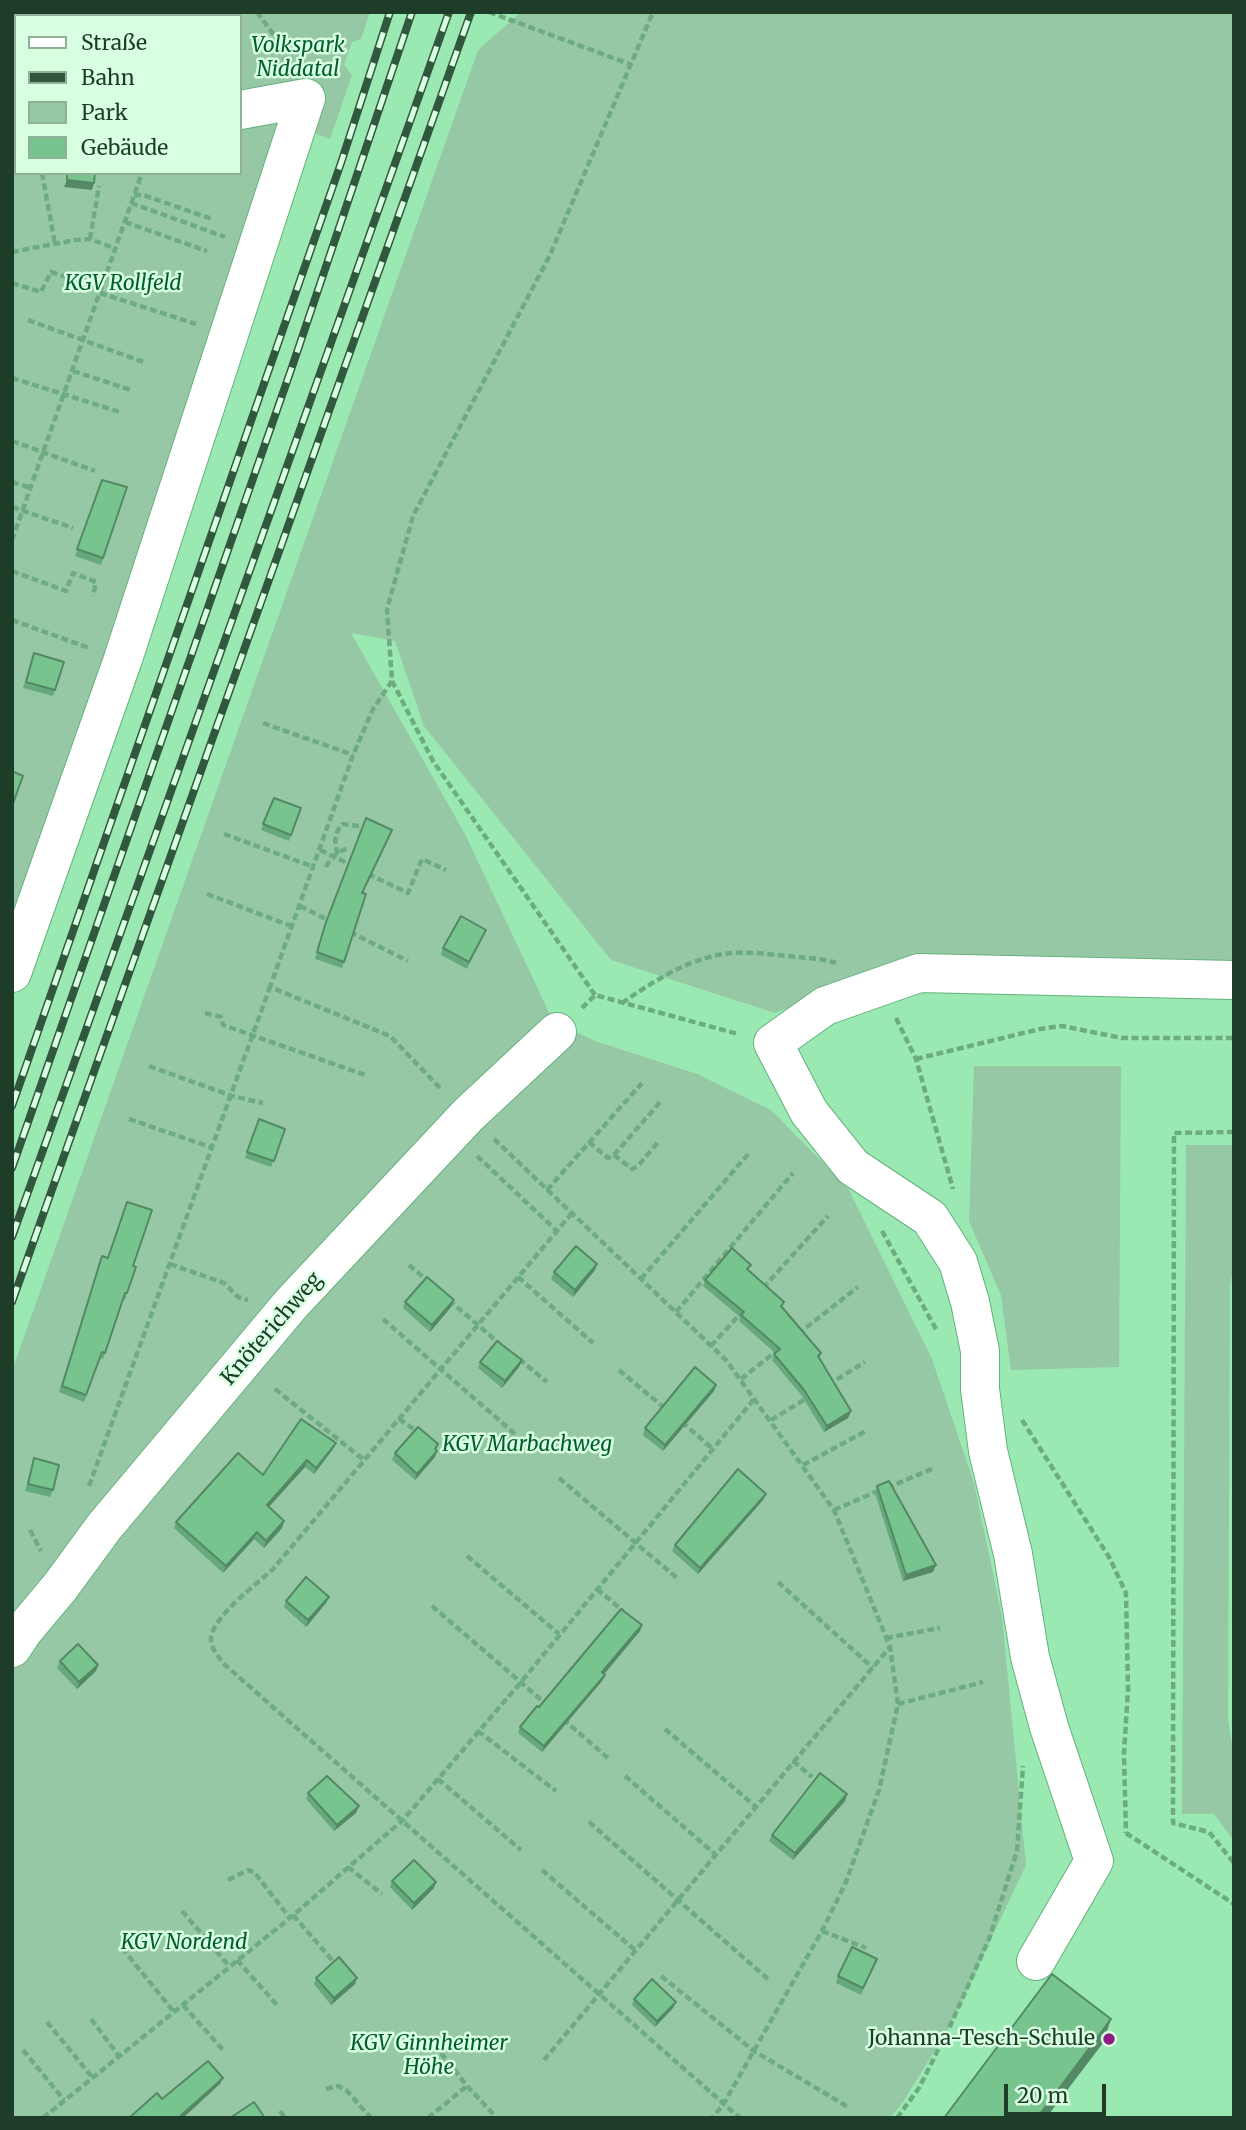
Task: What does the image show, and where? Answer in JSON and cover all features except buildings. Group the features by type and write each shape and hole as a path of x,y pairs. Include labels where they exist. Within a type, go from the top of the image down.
{"lane":[{"path":"12,973 123,660 306,98 242,110"},
{"path":"1036,1961 1094,1861 1049,1727 1030,1657 1013,1554 988,1451 980,1389 980,1350 970,1302 958,1262 930,1218 853,1167 809,1112 773,1043 825,1006 919,972 1234,980"},
{"name":"Knöterichweg","path":"12,1648 104,1527 291,1304 468,1132 557,1032"}],"path":[{"path":"257,12 274,34 306,98"},
{"path":"489,12 632,65"},
{"path":"653,12 550,255 413,516 387,608 392,681 433,761 595,996 773,1043"},
{"path":"42,175 55,244"},
{"path":"12,540 141,175"},
{"path":"90,239 99,186"},
{"path":"134,195 143,195 212,219"},
{"path":"131,203 234,241"},
{"path":"125,222 207,251"},
{"path":"12,252 90,239 117,249"},
{"path":"12,283 41,292 51,272 196,324"},
{"path":"28,320 146,363"},
{"path":"73,370 131,390"},
{"path":"12,378 120,412"},
{"path":"12,441 94,471"},
{"path":"12,482 31,488"},
{"path":"12,507 73,528"},
{"path":"12,571 66,591 73,573 96,582 93,596"},
{"path":"12,620 123,660"},
{"path":"104,1527 91,1513 89,1486 353,755 373,709 392,681"},
{"path":"263,723 353,755"},
{"path":"336,856 337,830 342,824 359,826"},
{"path":"224,834 314,867"},
{"path":"326,867 341,849 347,849"},
{"path":"320,850 408,893 422,859 446,870"},
{"path":"207,894 291,926"},
{"path":"300,906 336,924"},
{"path":"348,930 408,961"},
{"path":"622,1003 682,967 719,955 764,954 825,960 855,969 879,985 916,1059 955,1197"},
{"path":"270,987 390,1036 468,1132 557,1231"},
{"path":"557,1032 595,996"},
{"path":"205,1013 221,1017 223,1025 365,1075"},
{"path":"916,1059 1040,1028 1062,1026 1122,1038 1234,1038"},
{"path":"149,1066 232,1096 263,1103"},
{"path":"547,1190 642,1083"},
{"path":"589,1142 608,1158 614,1155 661,1101"},
{"path":"130,1119 213,1148"},
{"path":"468,1132 547,1190 711,1346 741,1379 834,1510 890,1647 898,1704 879,1790 846,1882 822,1931 754,2051 723,2105 712,2118"},
{"path":"1234,1132 1174,1133 1173,1766 1173,1823 1209,1832 1234,1863"},
{"path":"614,1155 632,1169 638,1166 659,1140"},
{"path":"641,1279 749,1153"},
{"path":"676,1312 793,1173"},
{"path":"572,1213 273,1569 236,1603 214,1628 211,1639 213,1649 224,1664 740,2118"},
{"path":"756,1296 828,1216"},
{"path":"881,1229 939,1334"},
{"path":"170,1264 224,1283 238,1297 249,1300"},
{"path":"409,1265 439,1291"},
{"path":"518,1277 593,1343"},
{"path":"794,1337 858,1287"},
{"path":"448,1299 507,1350"},
{"path":"711,1346 747,1306"},
{"path":"383,1319 515,1434"},
{"path":"741,1379 783,1346"},
{"path":"517,1358 547,1382"},
{"path":"771,1420 865,1362"},
{"path":"619,1370 713,1448"},
{"path":"275,1389 365,1460"},
{"path":"43,2118 292,1916 403,1820 521,1682 755,1398"},
{"path":"1019,1411 1023,1422 1109,1557 1126,1593 1126,1833"},
{"path":"399,1419 426,1438"},
{"path":"803,1465 866,1431"},
{"path":"834,1510 934,1468"},
{"path":"559,1478 677,1578"},
{"path":"467,1556 559,1634"},
{"path":"778,1582 873,1668"},
{"path":"597,1589 625,1613"},
{"path":"432,1606 550,1707"},
{"path":"886,1638 940,1628"},
{"path":"544,2060 890,1647"},
{"path":"898,1704 983,1682"},
{"path":"560,1716 609,1759"},
{"path":"665,1729 755,1806"},
{"path":"478,1731 556,1791"},
{"path":"897,2118 919,2088 989,1938 1017,1851 1024,1754"},
{"path":"793,1761 812,1777"},
{"path":"625,1776 716,1854"},
{"path":"438,1779 521,1850"},
{"path":"589,1822 769,1980"},
{"path":"1118,1826 1234,1904"},
{"path":"348,1867 382,1894"},
{"path":"228,1880 247,1870 254,1872 332,1960"},
{"path":"542,1870 636,1951"},
{"path":"182,1911 230,1967"},
{"path":"822,1931 866,1948"},
{"path":"122,1948 174,2012"},
{"path":"237,1960 277,2005"},
{"path":"661,1976 754,2051 848,2107"},
{"path":"183,2005 224,2051"},
{"path":"90,2019 119,2056"},
{"path":"47,2022 92,2077"},
{"path":"23,2050 64,2100"},
{"path":"441,2053 497,2118"},
{"path":"326,2089 338,2086 346,2090 371,2118"},
{"path":"428,2118 467,2086"},
{"path":"279,2111 285,2118"}],"green space":[{"name":"KGV Rollfeld","path":"12,12 370,12 361,39 352,42 344,65 352,75 330,139 293,125 12,943"},
{"path":"521,12 1234,12 1234,965 893,964 775,1013 611,960 424,726 395,641 351,633 465,834 553,1021 595,1041 697,1074 771,1110 848,1188 932,1359 974,1483 1002,1616 1026,1865 950,2026 903,2102 890,2118 12,2118 12,1671 25,1654 12,1641 12,1371 478,50"},
{"path":"974,1066 1121,1066 1119,1367 1011,1370 1001,1295 969,1221"},
{"path":"1186,1145 1234,1145 1234,1260 1230,1288 1228,1720 1234,1758 1234,1841 1214,1814 1182,1814"}],"railway":[{"path":"12,1106 341,163 390,12"},
{"path":"12,1168 292,367 412,12"},
{"path":"12,1237 449,12"},
{"path":"12,1302 471,12"}],"place":[{"name":"Johanna-Tesch-Schule","path":"1109,2039"}],"park label":[{"name":"Volkspark Niddatal","path":"298,58"},
{"name":"KGV Marbachweg","path":"527,1445"},
{"name":"KGV Nordend","path":"184,1943"},
{"name":"KGV Ginnheimer Höhe","path":"429,2056"}]}
